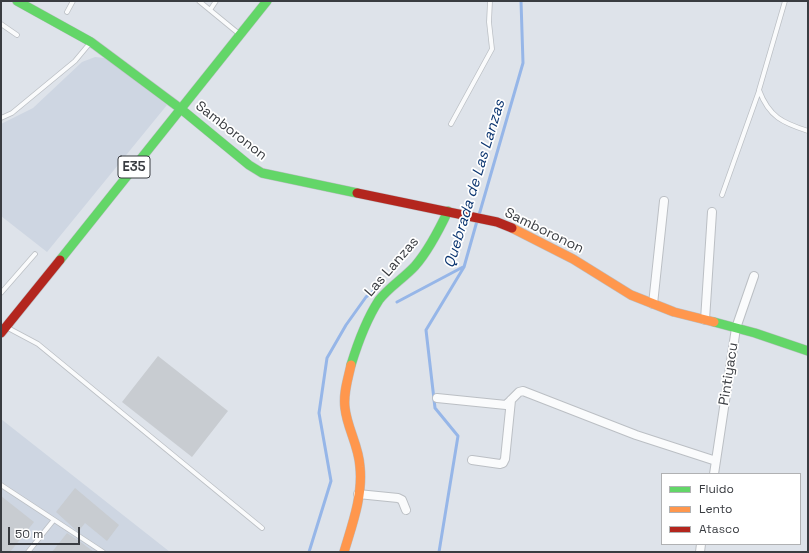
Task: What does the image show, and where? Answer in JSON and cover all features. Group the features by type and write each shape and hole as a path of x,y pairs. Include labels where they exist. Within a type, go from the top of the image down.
{"main road":[{"name":"Samboronon","path":"17,1 90,42 181,109 249,165 262,173 497,222 529,236 573,259 631,295 653,304 808,351"},
{"name":"E35","path":"3,328 267,1"},
{"name":"Las Lanzas","path":"344,552 358,494 359,457 344,409 345,391 357,344 367,320 381,298 419,261 439,230 453,212"}],"street":[{"path":"653,304 664,201"},
{"path":"705,320 712,212"},
{"name":"Pintiyacu","path":"714,473 736,328 754,276"},
{"path":"437,398 506,405 519,392 523,391 636,435 716,461"},
{"path":"472,460 503,463 505,459 511,400"},
{"path":"358,494 398,498 402,500 406,510"}],"lane":[{"path":"66,12 74,1"},
{"path":"199,1 240,35"},
{"path":"210,10 216,1"},
{"path":"451,124 492,49 489,22 490,1"},
{"path":"722,195 759,90 785,1"},
{"path":"1,24 17,35"},
{"path":"1,118 12,113 75,61 90,42"},
{"path":"759,90 763,101 774,115 785,123 808,131"},
{"path":"1,294 35,254"},
{"path":"3,328 38,344 262,528"},
{"path":"1,485 53,521 103,552"},
{"path":"28,552 53,521"}],"shaded area":[{"path":"95,57 105,58 167,105 47,252 1,216 1,124 33,108 82,62"},
{"path":"1,419 170,552 1,552"}],"building":[{"path":"158,356 228,411 192,457 122,402"},
{"path":"75,488 119,525 107,541 85,523 78,532 56,512"},
{"path":"1,496 34,522 10,552 1,552"},
{"path":"67,533 82,543 94,552 52,552"}],"waterway":[{"name":"Quebrada de Las Lanzas","path":"479,215 523,63 521,1"},
{"name":"Quebrada de Las Lanzas","path":"439,552 458,436 435,408 426,330 464,267 477,221"},
{"path":"397,302 463,267"},
{"path":"309,552 331,481 319,413 327,358 346,325 366,297 374,291"}],"traffic: fast":[{"path":"17,1 91,42 181,109 249,165 262,173 357,193"},
{"path":"60,260 267,1"},
{"path":"351,365 363,331 379,300 420,260 433,240 448,211"},
{"path":"714,322 755,333 808,351"}],"traffic: slow":[{"path":"512,228 573,259 631,295 674,312 714,322"},
{"path":"344,552 356,510 361,478 358,452 348,423 345,408 345,391 351,365"}],"traffic: jam":[{"path":"357,193 497,222 512,228"},
{"path":"1,333 60,260"}]}
